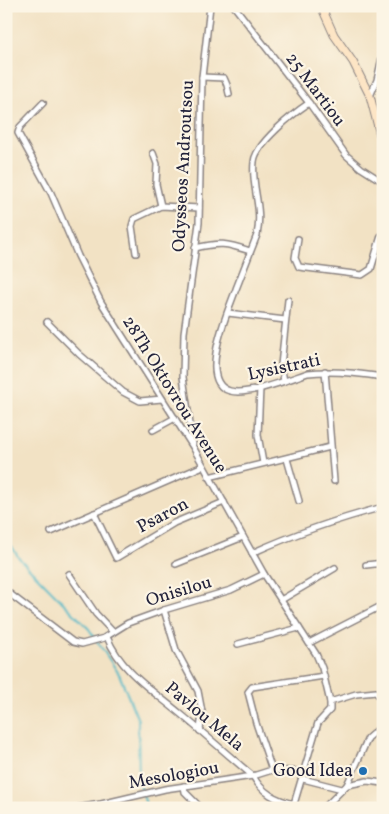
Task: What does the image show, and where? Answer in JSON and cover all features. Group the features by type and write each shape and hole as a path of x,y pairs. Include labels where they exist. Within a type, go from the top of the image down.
{"street":[{"name":"Odysseos Androutsou","path":"193,447 183,377 184,333 199,208 202,77 210,6"},
{"name":"25 Martiou","path":"234,6 309,103 346,155 361,168 383,182"},
{"path":"321,6 334,35 353,62 370,96 383,145"},
{"path":"370,96 377,80 383,53"},
{"path":"202,77 224,78 229,94"},
{"path":"285,320 228,313 260,223 254,159 262,144 292,114 309,103"},
{"name":"28Th Oktovrou Avenue","path":"43,104 20,127 18,133 51,193 78,256 101,302 193,447 264,574 320,660 330,702"},
{"path":"153,153 157,164 156,184 161,206"},
{"path":"136,253 132,221 161,206 199,208"},
{"path":"298,239 295,258 299,267 362,275 371,269 380,236 383,236"},
{"path":"195,248 216,243 250,251"},
{"path":"284,381 281,364 288,300"},
{"name":"Lysistrati","path":"228,313 220,334 215,371 222,386 226,389 240,392 260,388 308,373 325,371 383,377"},
{"path":"47,322 79,354 123,392 140,401 162,399"},
{"path":"325,371 334,481"},
{"path":"260,388 258,435 263,463"},
{"path":"153,430 175,418"},
{"path":"209,477 330,447"},
{"path":"287,459 299,501"},
{"path":"51,532 203,466"},
{"name":"Psaron","path":"94,513 116,558 174,523 224,502"},
{"path":"252,553 290,536 329,522 383,507"},
{"path":"176,564 243,537"},
{"path":"366,565 383,563"},
{"path":"281,600 335,568"},
{"path":"69,574 96,614 113,632"},
{"name":"Onisilou","path":"6,591 73,642 82,644 91,643 105,637 128,623 231,590 264,574"},
{"path":"309,643 383,605"},
{"path":"164,610 176,650 198,691 202,712 200,731"},
{"path":"238,644 299,628"},
{"name":"Pavlou Mela","path":"105,637 119,659 142,683 253,776 258,786 275,797 295,806"},
{"path":"272,770 248,692 252,686 324,676"},
{"path":"295,806 318,723 330,710 330,702 356,694 376,692 381,698 380,716 383,724 368,738 345,787 324,808"},
{"name":"Mesologiou","path":"77,808 102,806 152,792 253,776 272,770 305,772"},
{"path":"303,778 345,787 367,781 383,783"},
{"path":"184,786 186,792 201,808"}],"waterway":[{"path":"6,537 19,558 89,629 119,674 138,720 139,781 147,808"}],"place":[{"name":"Good Idea","path":"363,771"}]}
